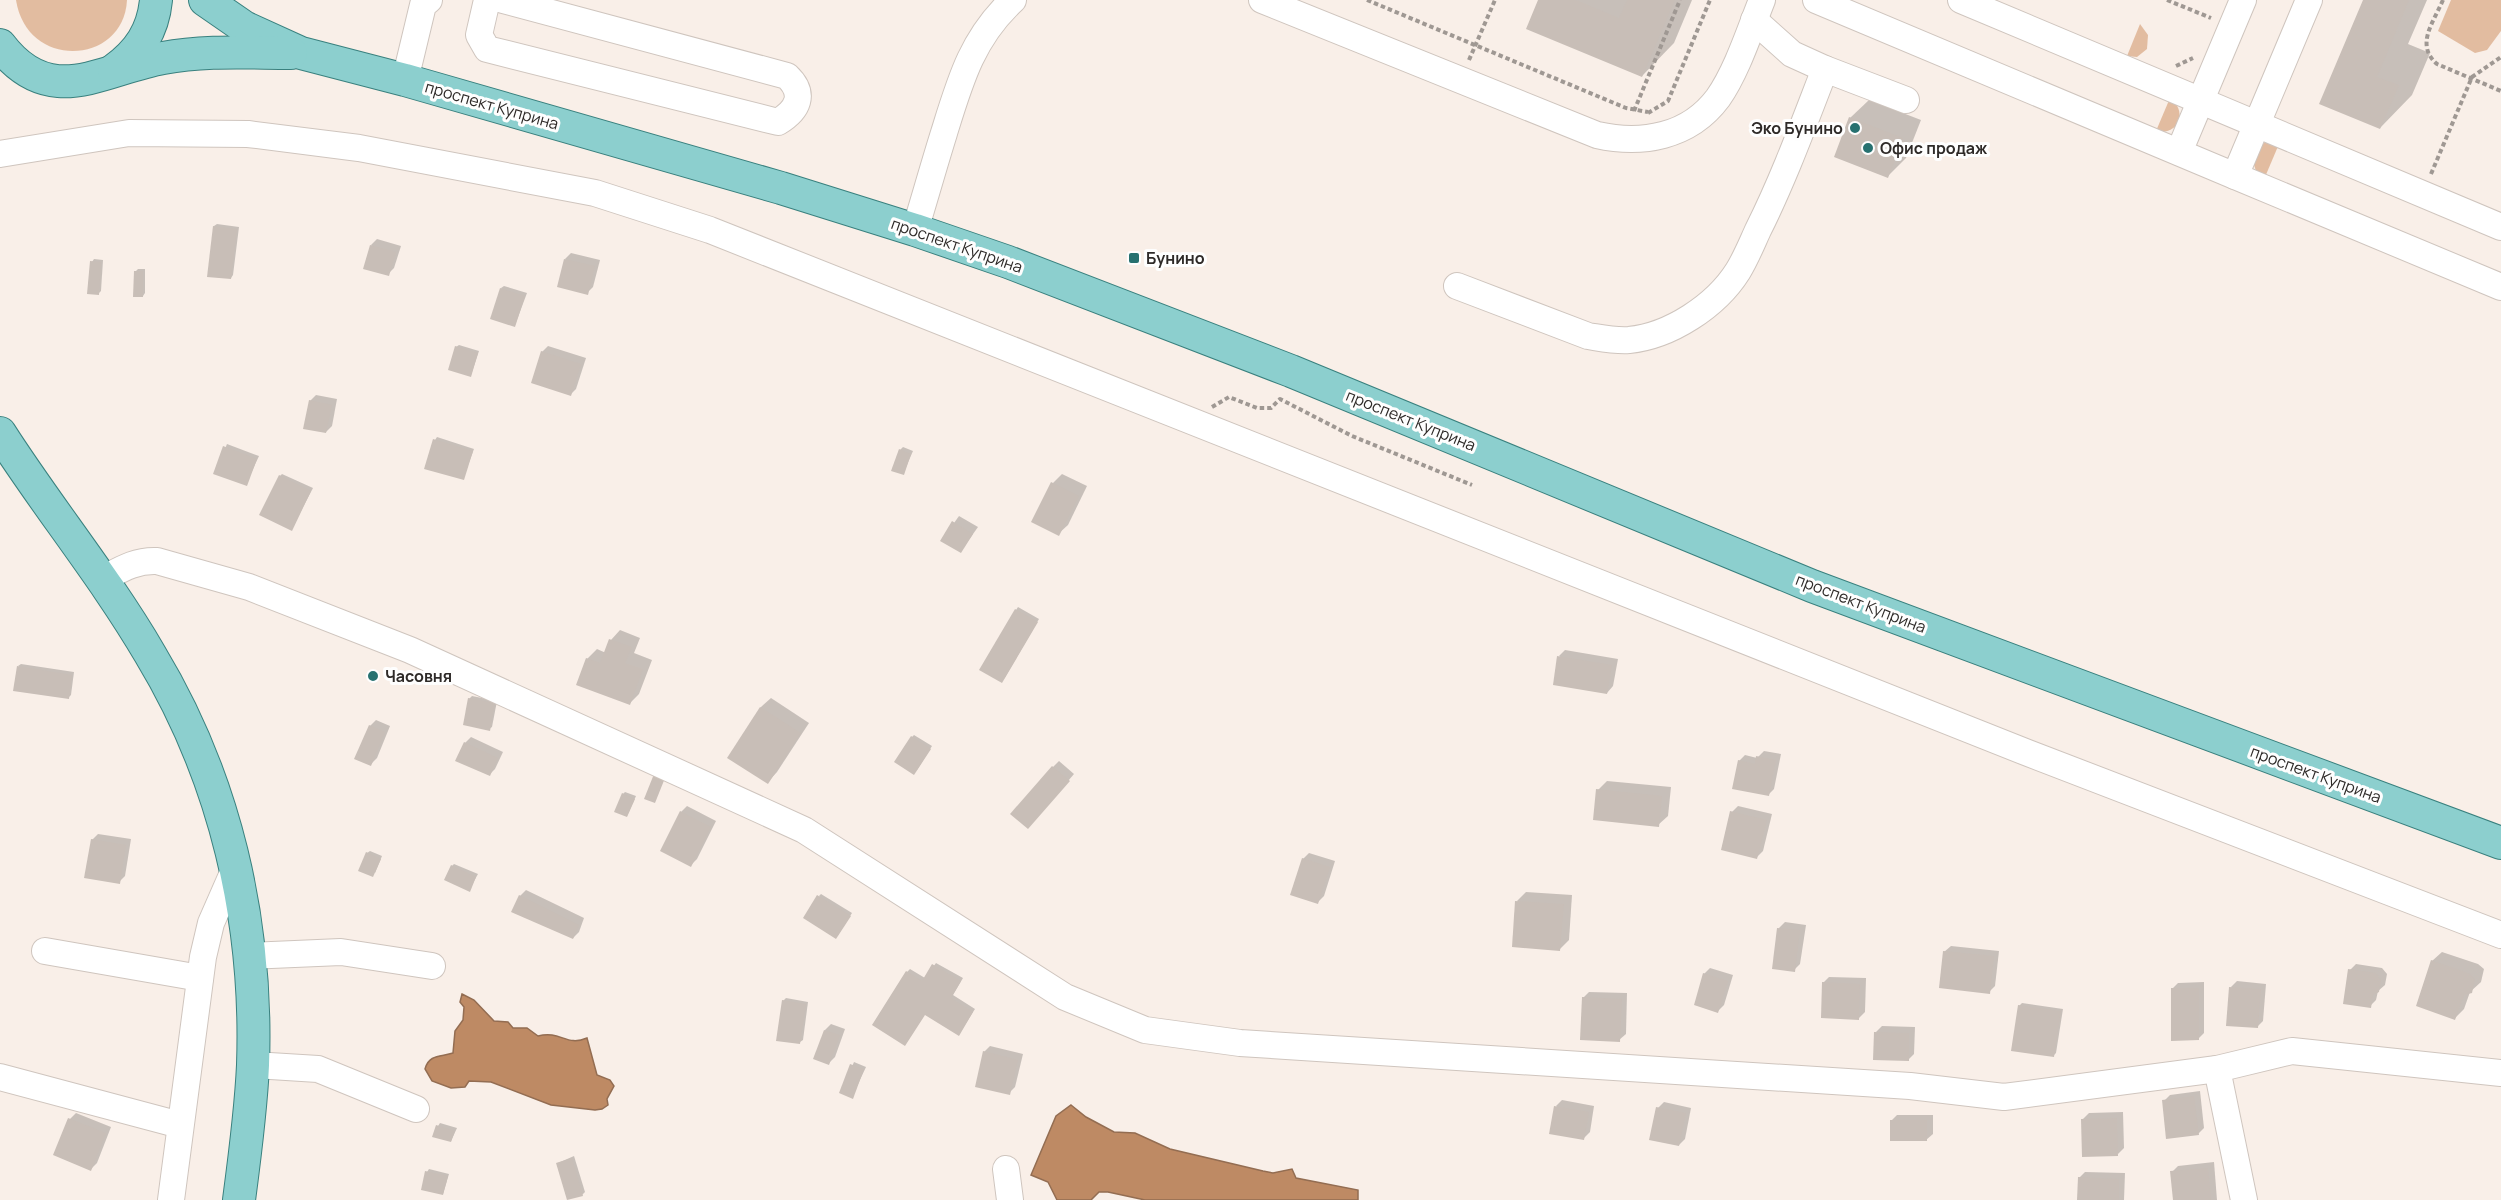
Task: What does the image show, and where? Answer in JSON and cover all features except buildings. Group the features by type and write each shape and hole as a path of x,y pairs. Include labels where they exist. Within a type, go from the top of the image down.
{"main road":[{"name":"проспект Куприна","path":"97,78 128,60 140,47 149,31 156,0"},
{"name":"проспект Куприна","path":"205,0 244,27 301,53 405,80 781,188 1008,262 1291,371 1812,586 2501,843"},
{"name":"проспект Куприна","path":"0,45 8,56 24,69 43,78 61,82 97,78 162,58 198,54 301,53"},
{"path":"0,81 14,76 43,78"},
{"path":"0,433 150,653 194,738 226,825 236,866 249,956 253,1012 253,1065 249,1128 239,1200"}],"street":[{"path":"405,80 423,5 429,0"},
{"path":"487,0 479,35 487,49 778,122 795,109 797,91 788,76 502,0"},
{"path":"915,230 962,74 981,36 998,14 1013,0"},
{"path":"1262,0 1597,135 1620,141 1652,139 1684,127 1704,112 1719,97 1758,10 1792,54 1906,100"},
{"path":"1816,0 2501,287"},
{"path":"1961,0 2501,227"},
{"path":"2179,152 2243,0"},
{"path":"2235,176 2309,0"},
{"path":"1457,286 1588,336 1609,340 1627,340 1646,337 1666,330 1706,305 1723,290 1738,271 1779,189 1826,69"},
{"path":"0,154 129,133 248,134 359,148 595,193 710,230 2039,757 2501,935"},
{"path":"101,580 143,560 157,561 249,587 410,650 804,830 1065,998 1145,1030 1240,1043 1898,1085 2004,1097 2217,1069 2292,1051 2501,1073"},
{"path":"171,1200 200,978 211,923 236,866"},
{"path":"45,951 200,978"},
{"path":"249,956 341,952 432,966"},
{"path":"253,1065 318,1069 416,1109"},
{"path":"2217,1069 2244,1200"},
{"path":"0,1077 180,1125"},
{"path":"1006,1169 1010,1200"}],"path":[{"path":"1367,0 1634,111 1648,112 1661,107 1668,101 1710,0"},
{"path":"1461,80 1495,0"},
{"path":"1634,111 1680,0"},
{"path":"2167,0 2232,27"},
{"path":"2443,0 2427,39 2426,50 2429,57 2438,64 2501,91"},
{"path":"2423,194 2471,79 2501,57"},
{"path":"1648,112 1652,139"},
{"path":"1202,425 1209,410 1229,397 1257,408 1271,408 1280,399 1352,436 1472,485"}],"shaded area":[{"path":"16,0 127,0 122,22 110,37 93,47 74,51 55,48 38,39 24,23"},
{"path":"2451,0 2501,0 2501,31 2487,50 2475,53 2438,31"},
{"path":"2140,24 2148,35 2147,49 2137,57 2127,56"},
{"path":"2170,98 2179,109 2178,121 2170,130 2156,131"},
{"path":"2266,142 2279,144 2265,177 2256,171 2253,162 2261,145"},
{"path":"462,994 474,1000 494,1021 508,1022 513,1028 527,1028 538,1036 552,1035 574,1041 587,1038 597,1075 610,1080 614,1086 607,1099 608,1105 595,1110 551,1105 491,1082 469,1081 465,1087 451,1088 432,1081 425,1069 429,1061 432,1058 453,1053 455,1031 463,1020 464,1007 460,1002"},
{"path":"1071,1105 1086,1117 1114,1132 1135,1133 1170,1149 1263,1171 1273,1173 1292,1169 1296,1178 1358,1190 1358,1200 1145,1200 1099,1192 1091,1200 1057,1200 1048,1182 1031,1175 1056,1116"}],"place":[{"name":"Эко Бунино","path":"1855,128"},
{"name":"Офис продаж","path":"1868,148"},
{"name":"Бунино","path":"1134,258"},
{"name":"Часовня","path":"373,676"}]}
